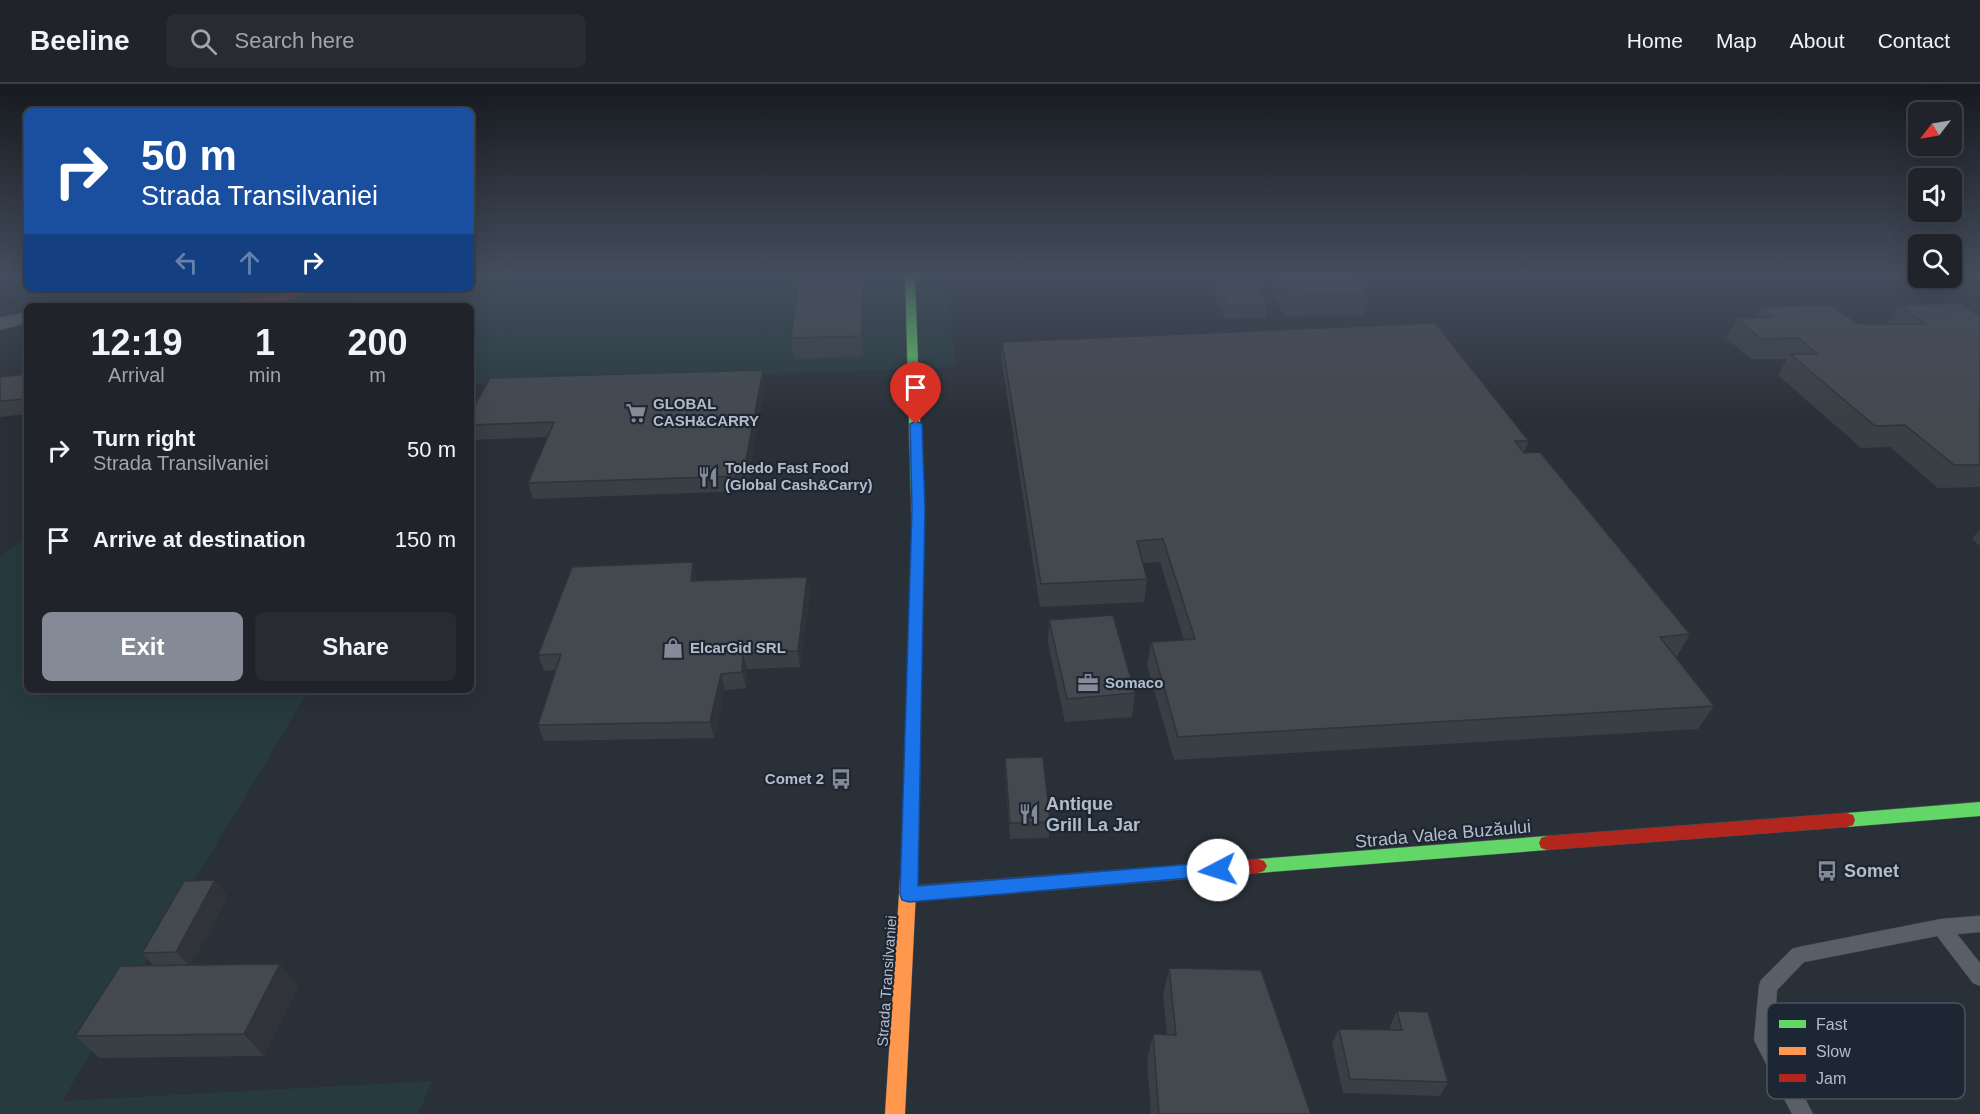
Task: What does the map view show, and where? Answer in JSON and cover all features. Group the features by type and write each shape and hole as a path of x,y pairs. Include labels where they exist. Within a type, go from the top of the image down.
{"main road":[{"name":"Strada Transilvaniei","path":"895,1114 909,894 919,508 912,323"},
{"name":"Strada Valea Buzăului","path":"909,894 1980,809"}],"lane":[{"path":"1767,1046 1764,1040 1768,986 1799,955 1941,927 1980,924"},
{"path":"1941,927 1980,977"},
{"path":"1795,1099 1803,1114"}],"green space":[{"path":"474,323 950,323 956,367 474,385"},
{"path":"24,539 24,693 307,693 62,1101 432,1081 418,1114 0,1114 0,557"}],"building":[{"path":"793,323 862,323 862,336 791,338"},
{"path":"1435,323 1529,441 1515,441 1524,453 1540,452 1690,634 1660,637 1714,706 1178,737 1151,642 1195,639 1163,539 1137,541 1147,579 1041,584 1002,342"},
{"path":"1743,323 1857,323 1980,323 1980,465 1954,465 1905,425 1875,426 1790,354 1817,354 1799,338 1761,339"},
{"path":"763,370 743,476 528,483 554,422 474,425 474,407 490,378"},
{"path":"24,374 24,399 0,401 0,377"},
{"path":"693,562 691,581 807,577 798,651 743,653 742,672 721,674 710,722 538,725 561,654 538,655 572,567"},
{"path":"1113,615 1135,693 1067,699 1049,620"},
{"path":"1043,757 1050,822 1010,823 1005,758"},
{"path":"215,880 176,952 142,953 184,881"},
{"path":"280,964 244,1034 75,1036 120,966"},
{"path":"1169,968 1261,970 1311,1114 1159,1114 1153,1034 1176,1035"},
{"path":"1397,1011 1428,1012 1448,1082 1350,1079 1339,1029 1402,1030"}],"traffic: fast":[{"path":"911,323 918,532"},
{"path":"1847,820 1980,809"},
{"path":"1258,866 1547,843"}],"traffic: slow":[{"path":"895,1114 911,831"}],"traffic: jam":[{"path":"911,831 918,532"},
{"path":"1547,843 1847,820"},
{"path":"909,894 1258,866"}],"place":[{"name":"GLOBAL CASH&CARRY","path":"636,413"},
{"name":"Toledo Fast Food (Global Cash&Carry)","path":"708,477"},
{"name":"ElcarGid SRL","path":"673,648"},
{"name":"Somaco","path":"1088,683"},
{"name":"Comet 2","path":"841,779"},
{"name":"Antique Grill La Jar","path":"1029,814"},
{"name":"Somet","path":"1827,871"}],"route":[{"path":"916,424 919,508 909,894 1218,870"}]}
